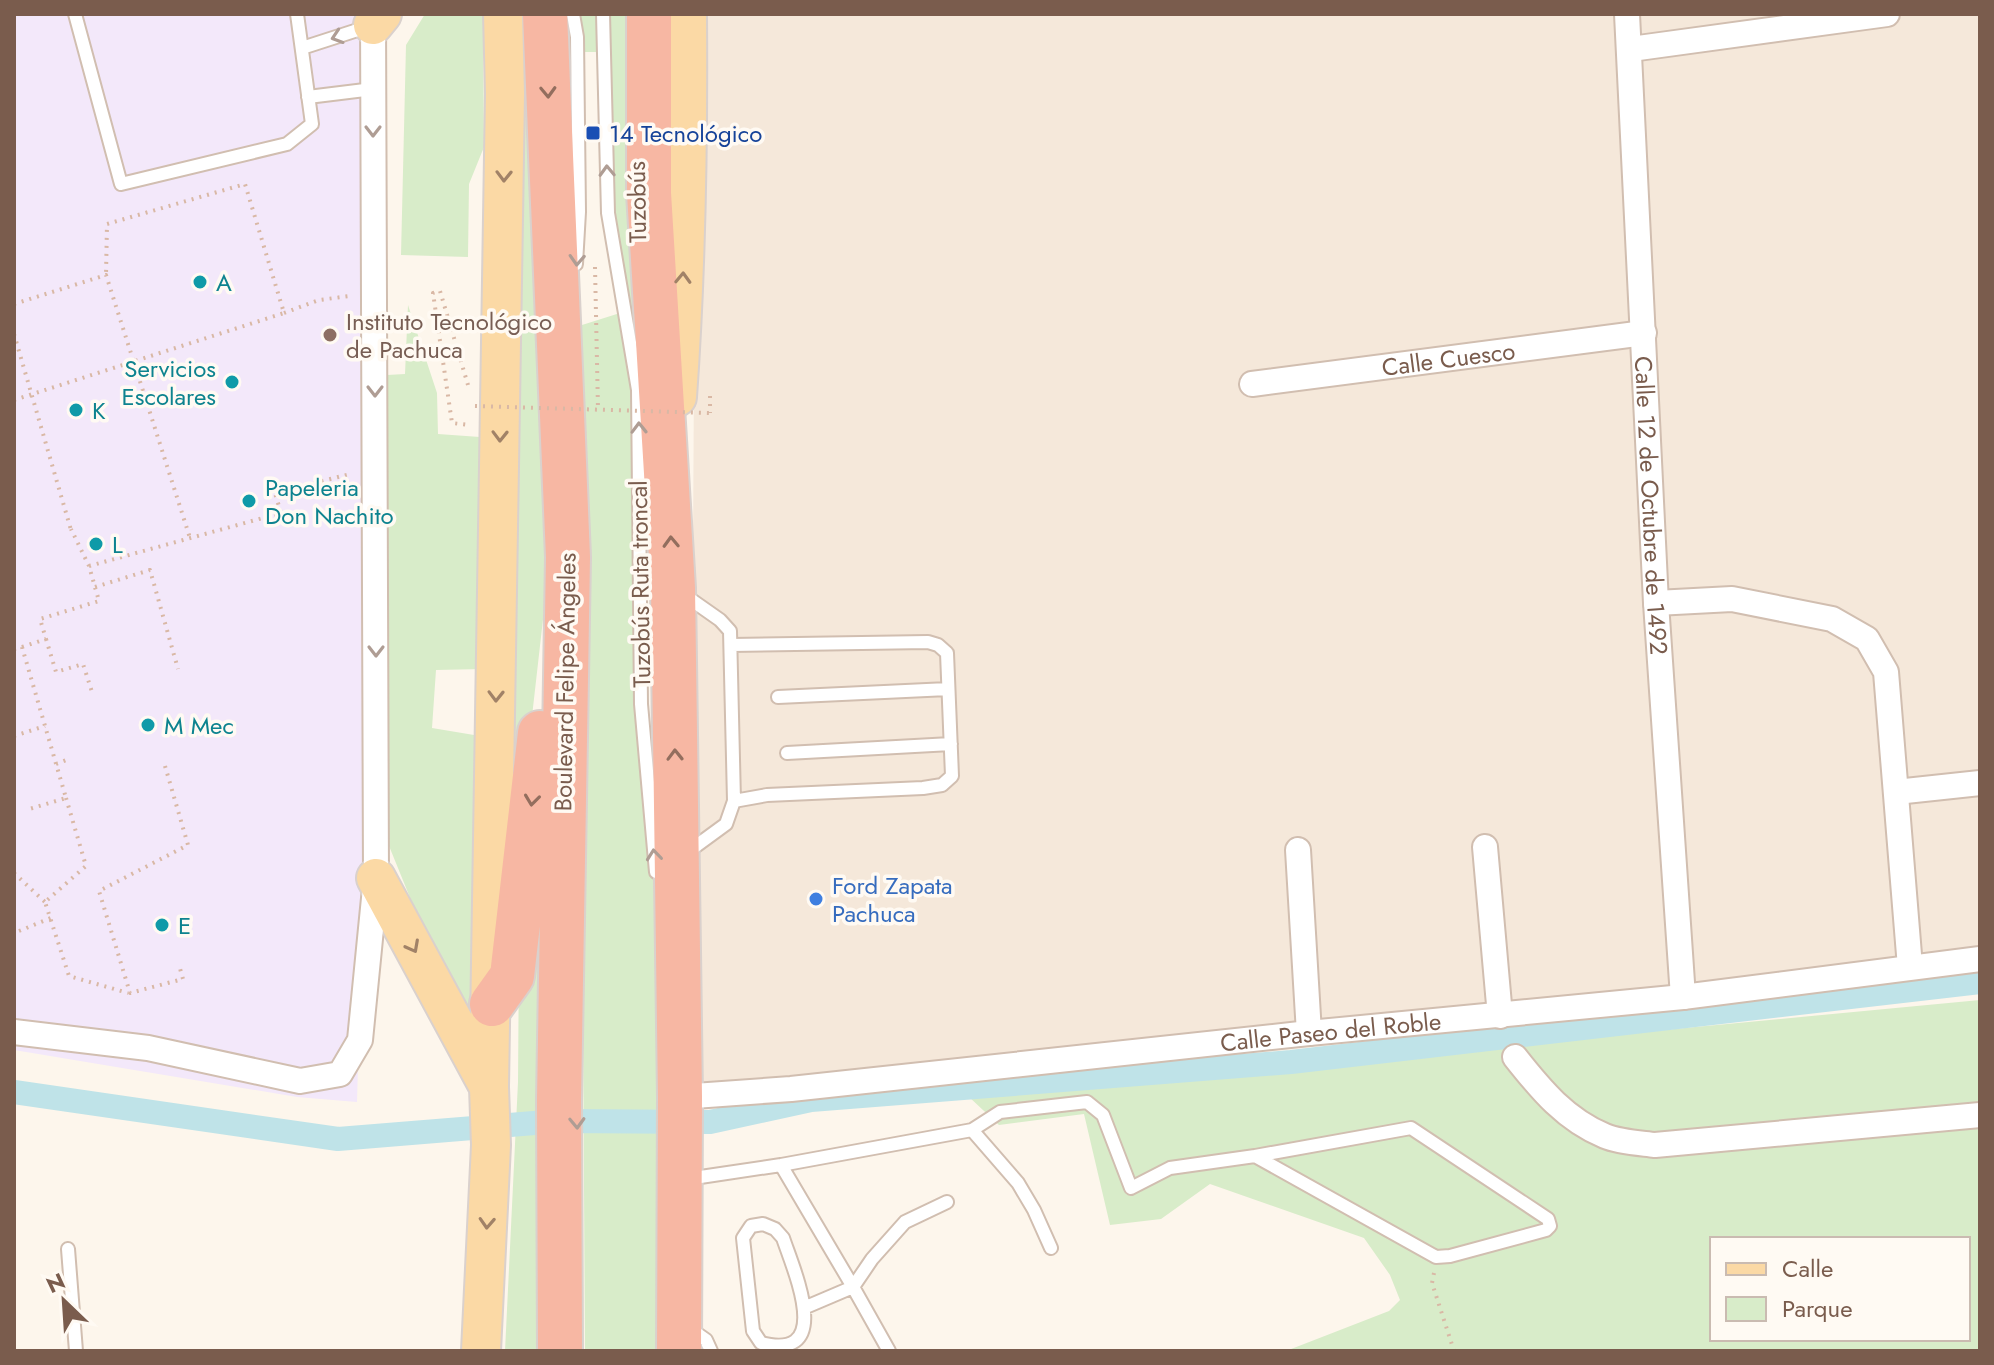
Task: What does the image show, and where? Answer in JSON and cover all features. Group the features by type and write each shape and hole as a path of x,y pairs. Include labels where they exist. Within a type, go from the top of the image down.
{"highway":[{"name":"Boulevard Felipe Ángeles","path":"545,14 568,557 559,1100 560,1351"},
{"path":"649,14 649,193 673,588 667,873 676,1137 675,1341"},
{"path":"492,1004 512,976 538,748 568,557"}],"main road":[{"path":"481,1351 491,1145 505,94 503,14"},
{"path":"669,496 682,330 688,126 687,14"},
{"path":"376,878 490,1091"}],"street":[{"name":"Calle 12 de Octubre de 1492","path":"1627,14 1656,603 1683,997"},
{"path":"1631,49 1887,14"},
{"path":"14,1032 148,1048 300,1081 340,1074 360,1040 376,878 373,89 376,18"},
{"name":"Calle Cuesco","path":"1252,384 1644,333"},
{"path":"1656,603 1732,599 1832,619 1867,639 1886,672 1910,967"},
{"path":"1896,792 1980,783"},
{"path":"1485,847 1500,1016"},
{"path":"1298,850 1309,1033"},
{"name":"Calle Paseo del Roble","path":"676,1137 791,1089 1309,1033 1683,997 1980,959"},
{"path":"1515,1057 1541,1090 1568,1116 1607,1137 1655,1145 1980,1115"}],"lane":[{"path":"75,14 121,184 287,144 312,124 297,14"},
{"path":"573,14 577,37 579,212 576,271"},
{"name":"Tuzobús Ruta troncal","path":"603,14 608,213 638,390 641,704 667,873"},
{"path":"302,48 376,18"},
{"name":"Tuzobús","path":"635,76 638,228"},
{"path":"308,97 373,89"},
{"path":"638,317 638,390"},
{"path":"572,344 575,933"},
{"path":"667,873 726,824 734,801 730,631 720,620 673,588"},
{"path":"731,645 928,642 938,645 947,653 952,776 942,785 767,795 734,801"},
{"path":"778,697 948,689"},
{"path":"787,753 951,744"},
{"path":"665,975 665,1003"},
{"path":"676,1137 781,1165 972,1130 1000,1112 1087,1102 1103,1115 1131,1188 1170,1168 1411,1128 1550,1222 1546,1230 1436,1257 1255,1156"},
{"path":"972,1130 1018,1183 1051,1248"},
{"path":"781,1165 889,1351"},
{"path":"806,1307 853,1287 872,1259 905,1222 947,1202"},
{"path":"763,1224 775,1229 783,1238 806,1307 803,1330 795,1340 776,1347 761,1343 753,1331 743,1238 751,1226 763,1224"},
{"path":"68,1249 76,1351"},
{"path":"675,1341 706,1340 711,1351"}],"path":[{"path":"190,538 106,275 107,224 245,184 284,313"},
{"path":"594,266 598,409"},
{"path":"14,304 106,275"},
{"path":"452,423 433,293 440,291 470,392"},
{"path":"14,400 319,300 374,293"},
{"path":"14,334 70,529 89,566 99,601 40,619 56,672 83,664 93,695"},
{"path":"475,406 710,413"},
{"path":"89,566 281,513 273,494 375,468"},
{"path":"95,587 150,570 178,669"},
{"path":"14,649 46,639"},
{"path":"22,647 86,866 45,902"},
{"path":"14,736 45,726"},
{"path":"56,764 69,759"},
{"path":"130,993 99,891 188,845 165,766"},
{"path":"26,810 66,798"},
{"path":"14,873 45,902 69,976 130,993 183,979 179,965"},
{"path":"19,931 51,918"},
{"path":"1436,1257 1432,1283 1454,1351"}],"shaded area":[{"path":"14,14 373,14 375,468 357,1102 297,1097 14,1050"},
{"path":"696,14 1980,14 1980,962 699,1107 693,549"}],"green space":[{"path":"425,14 483,14 484,147 469,184 468,257 401,255 406,45"},
{"path":"517,14 536,14 547,584 530,734 523,763 512,760"},
{"path":"579,14 597,14 597,52 584,52"},
{"path":"609,14 629,14 634,318 631,317 613,211"},
{"path":"408,305 437,393 438,434 480,437 484,669 436,670 432,728 480,736 474,1055 387,841 387,375 405,374"},
{"path":"620,313 633,386 640,754 660,973 662,1351 585,1351 579,363 582,325"},
{"path":"543,791 550,1351 505,1351 518,1082 519,951"},
{"path":"1980,1000 1980,1351 1286,1351 1389,1311 1400,1300 1390,1275 1364,1238 1210,1184 1161,1219 1110,1225 1084,1114 999,1125 968,1096"}],"waterway":[{"path":"14,1092 338,1139 559,1121 710,1122 811,1100 1291,1062 1980,982"}],"place":[{"name":"14 Tecnológico","path":"593,133"},
{"name":"A","path":"200,282"},
{"name":"Instituto Tecnológico de Pachuca","path":"330,335"},
{"name":"Servicios Escolares","path":"232,382"},
{"name":"K","path":"76,410"},
{"name":"Papeleria Don Nachito","path":"249,501"},
{"name":"L","path":"96,544"},
{"name":"M Mec","path":"148,725"},
{"name":"Ford Zapata Pachuca","path":"816,899"},
{"name":"E","path":"162,925"}]}
